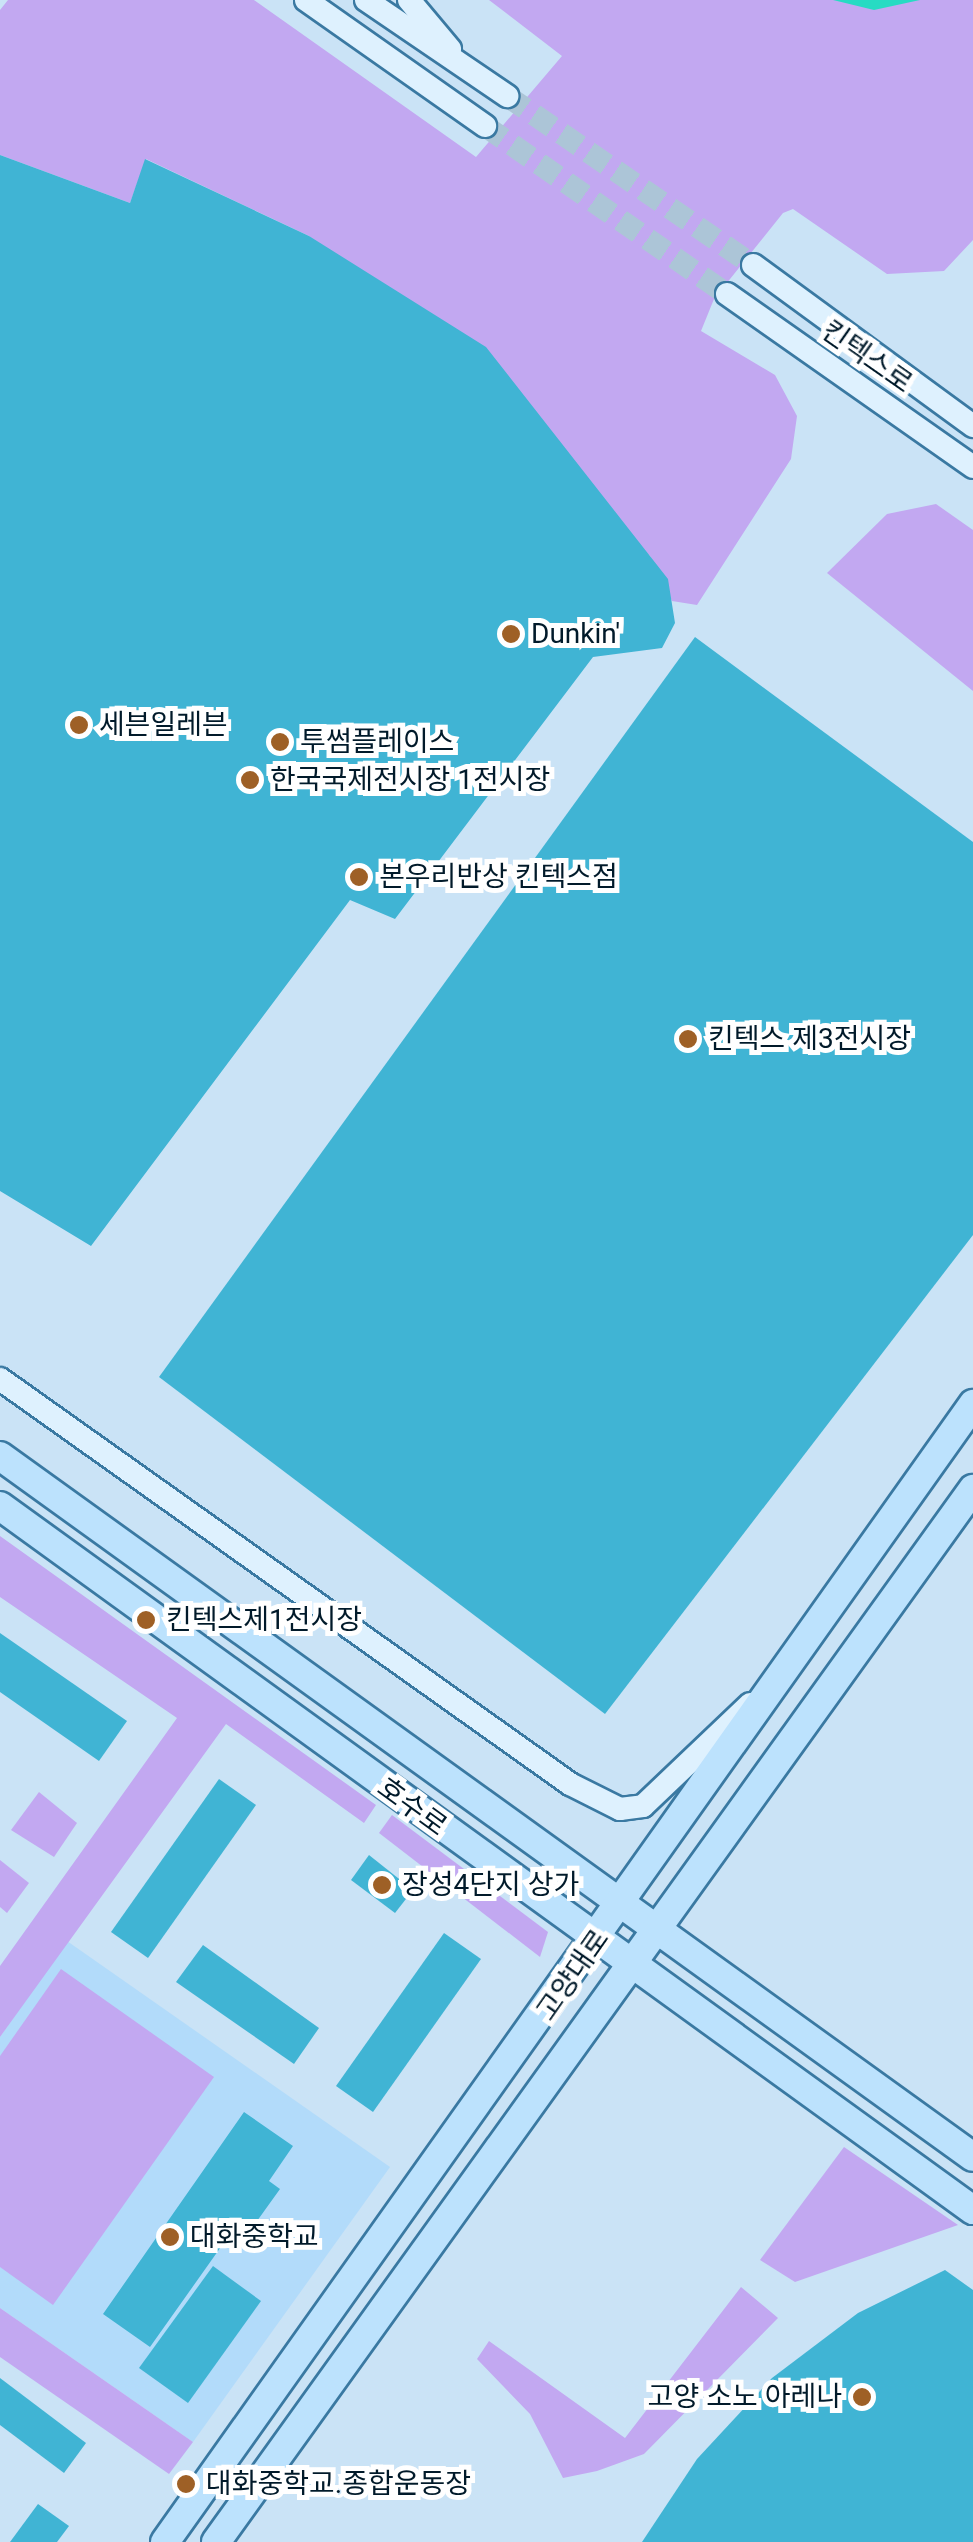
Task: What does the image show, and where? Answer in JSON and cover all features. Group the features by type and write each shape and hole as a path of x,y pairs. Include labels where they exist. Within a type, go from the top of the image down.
{"main road":[{"path":"306,0 485,126"},
{"path":"366,0 507,96"},
{"path":"409,0 472,74"},
{"name":"킨텍스로","path":"753,265 973,426"},
{"name":"킨텍스로","path":"728,294 973,468"},
{"path":"0,1379 539,1762 620,1809 642,1806 789,1668"},
{"name":"고양대로","path":"165,2542 597,1942 973,1404"},
{"name":"호수로","path":"0,1456 620,1909 973,2157"},
{"name":"고양대로","path":"216,2542 973,1489"},
{"name":"호수로","path":"0,1506 597,1942 973,2210"}],"shaded area":[{"path":"8,0 254,0 476,157 562,56 489,0 973,0 973,240 944,271 887,274 793,209 783,213 714,299 701,331 775,375 797,416 791,459 697,605 672,601 650,556 309,236 146,159 130,203 0,155 0,10"},
{"path":"833,0 920,0 874,10"},
{"path":"936,504 973,530 973,691 827,573 887,514"},
{"path":"0,1536 376,1805 364,1823 226,1724 0,2037 0,1966 177,1718 0,1597"},
{"path":"39,1792 77,1823 54,1857 11,1830"},
{"path":"392,1815 548,1932 540,1957 379,1833"},
{"path":"0,1860 29,1883 7,1913 0,1907"},
{"name":"대화중학교","path":"67,1941 390,2167 193,2442 0,2308 0,2037"},
{"path":"61,1969 214,2077 53,2305 0,2267 0,2056"},
{"path":"844,2147 958,2225 795,2282 760,2260"},
{"path":"741,2287 778,2318 644,2454 597,2471 563,2478 530,2414 477,2359 489,2341 625,2438"},
{"path":"0,2308 193,2442 169,2474 0,2357"}],"building":[{"name":"한국국제전시장 1전시장","path":"0,155 130,203 145,159 309,236 486,347 668,579 675,623 662,648 593,657 395,919 350,900 91,1246 0,1191"},
{"name":"킨텍스 제3전시장","path":"695,637 973,842 973,1235 605,1714 159,1377"},
{"path":"0,1633 127,1721 99,1761 0,1692"},
{"path":"219,1779 256,1805 148,1958 111,1932"},
{"name":"장성4단지 상가","path":"369,1855 413,1890 395,1913 351,1880"},
{"path":"444,1933 481,1959 373,2112 336,2086"},
{"path":"203,1945 319,2028 294,2064 176,1982"},
{"path":"244,2112 293,2146 269,2181 280,2189 252,2228 240,2220 150,2347 103,2314"},
{"path":"213,2266 261,2301 188,2403 139,2368"},
{"name":"고양 소노 아레나","path":"945,2270 973,2290 973,2542 642,2542 697,2459 772,2378 858,2313"},
{"path":"0,2378 86,2443 64,2473 0,2425"},
{"path":"38,2504 69,2526 57,2542 10,2542"}],"tunnel":[{"path":"507,96 753,265"},
{"path":"485,126 727,294"}],"place":[{"name":"Dunkin'","path":"511,634"},
{"name":"세븐일레븐","path":"79,725"},
{"name":"투썸플레이스","path":"280,742"},
{"name":"한국국제전시장 1전시장","path":"250,780"},
{"name":"본우리반상 킨텍스점","path":"359,877"},
{"name":"킨텍스 제3전시장","path":"688,1039"},
{"name":"킨텍스제1전시장","path":"146,1620"},
{"name":"장성4단지 상가","path":"382,1885"},
{"name":"대화중학교","path":"170,2237"},
{"name":"고양 소노 아레나","path":"862,2397"},
{"name":"대화중학교.종합운동장","path":"186,2484"}]}
